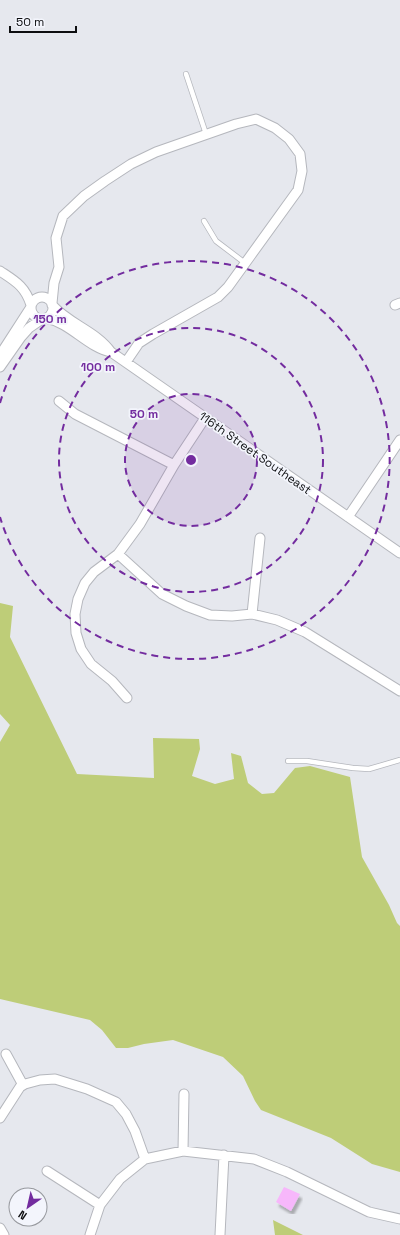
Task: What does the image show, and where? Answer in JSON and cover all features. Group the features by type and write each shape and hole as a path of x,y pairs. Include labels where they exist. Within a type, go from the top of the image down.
{"street":[{"path":"0,367 6,360 20,336 51,313 54,283 59,267 56,238 63,216 84,196 131,164 156,152 206,134 256,119 275,128 289,139 300,154 302,171 298,190 228,287 218,297 139,343 126,362"},
{"path":"0,271 21,285 29,288 40,297 47,298 52,304"},
{"path":"0,355 33,301 40,297 45,290 54,283"},
{"path":"21,285 26,292 33,314 39,318 44,318"},
{"name":"116th Street Southeast","path":"52,304 62,315 106,344 111,352"},
{"name":"116th Street Southeast","path":"44,318 55,320 102,350 111,352 400,553"},
{"path":"59,401 75,414 174,465"},
{"path":"127,698 112,681 91,664 81,649 75,627 75,614 78,599 85,583 94,572 118,554 140,524 174,465 205,418"},
{"path":"348,517 400,440"},
{"path":"252,614 260,538"},
{"path":"118,554 162,594 186,606 210,615 232,616 252,614 277,620 304,632 400,691"},
{"path":"6,1054 23,1085"},
{"path":"0,1118 12,1097 20,1087 40,1080 55,1079 87,1089 116,1102 126,1114 135,1131 145,1159"},
{"path":"183,1151 184,1094"},
{"path":"90,1235 100,1205 120,1179 145,1159 183,1151 254,1158 287,1172 369,1212 400,1219"},
{"path":"220,1235 224,1155"},
{"path":"47,1171 100,1205"},
{"path":"0,1228 4,1235"}],"lane":[{"path":"186,74 206,134"},
{"path":"204,221 216,241 245,263"},
{"path":"288,761 308,761 352,768 369,769 400,760"}],"green space":[{"path":"0,603 13,606 10,637 77,774 154,778 153,738 199,739 200,749 192,776 215,784 234,779 231,753 241,756 248,783 262,794 274,793 295,768 310,766 350,777 362,857 400,926 400,1172 372,1164 331,1138 261,1110 243,1076 223,1057 173,1040 128,1048 116,1048 102,1030 90,1020 0,999 0,742 10,725 0,714"},
{"path":"273,1220 303,1235 275,1235"}],"building":[{"path":"284,1187 300,1194 291,1211 276,1202"}]}
